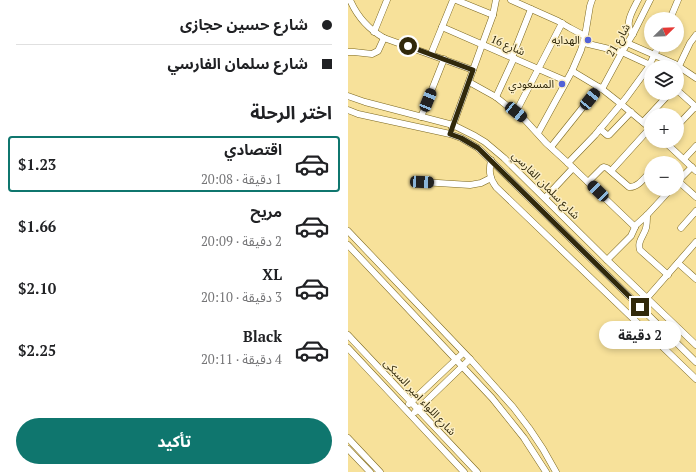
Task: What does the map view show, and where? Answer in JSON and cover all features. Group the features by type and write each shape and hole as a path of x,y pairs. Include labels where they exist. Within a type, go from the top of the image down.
{"street":[{"path":"350,0 357,14 362,20 374,32 384,38 473,70"},
{"path":"374,32 387,0"},
{"path":"431,54 455,0 492,15"},
{"path":"450,134 482,45 496,0"},
{"path":"511,0 562,23 584,39 644,61"},
{"path":"538,132 572,71 581,50 592,0"},
{"path":"633,34 629,29 629,24 638,0"},
{"name":"شارع 21","path":"551,147 601,88 633,34 650,0"},
{"path":"673,12 678,0"},
{"path":"496,97 532,9"},
{"path":"516,112 562,23"},
{"name":"شارع 16","path":"442,27 566,81"},
{"path":"681,60 690,42 696,35"},
{"path":"348,52 372,54 378,51 384,38"},
{"path":"627,43 665,60"},
{"path":"652,60 656,52"},
{"path":"421,117 444,59"},
{"path":"684,70 696,78"},
{"path":"572,71 601,88 643,122 663,100"},
{"path":"568,163 600,129 644,78"},
{"path":"469,82 496,97 526,120 551,147 635,227"},
{"name":"شارع سلمان الفارسي","path":"348,96 365,102 453,125 475,136 495,150 696,345"},
{"path":"684,96 696,107 684,119"},
{"name":"شارع سلمان الفارسي","path":"348,110 358,114 450,134 478,148 696,362"},
{"path":"600,129 609,135 631,112"},
{"path":"611,171 644,136"},
{"path":"684,177 694,169 684,159 696,146"},
{"path":"672,148 681,156"},
{"path":"491,160 491,178 496,187 696,379"},
{"path":"588,182 604,167 632,188 644,178"},
{"path":"545,198 573,168"},
{"path":"422,182 470,185 481,183 491,178"},
{"path":"684,187 696,197"},
{"path":"607,260 631,236 639,222 665,196"},
{"path":"681,228 696,211"},
{"path":"647,215 646,228 639,246 640,250 668,274"},
{"path":"348,231 470,359 513,407 543,449 556,472"},
{"path":"348,244 492,398 524,438 546,472"},
{"path":"647,298 695,246"},
{"path":"678,263 696,279"},
{"name":"شارع اللواء امير السبكى","path":"349,337 477,472"},
{"name":"شارع اللواء امير السبكى","path":"348,348 464,472"},
{"path":"404,408 463,352"},
{"path":"411,416 470,359"},
{"path":"348,438 380,472"},
{"path":"348,449 370,472"}],"place":[{"name":"الهدايه","path":"588,40"},
{"name":"المسعودي","path":"562,84"}],"route":[{"path":"408,46 473,70 450,134 461,138 478,148 640,307"}]}
